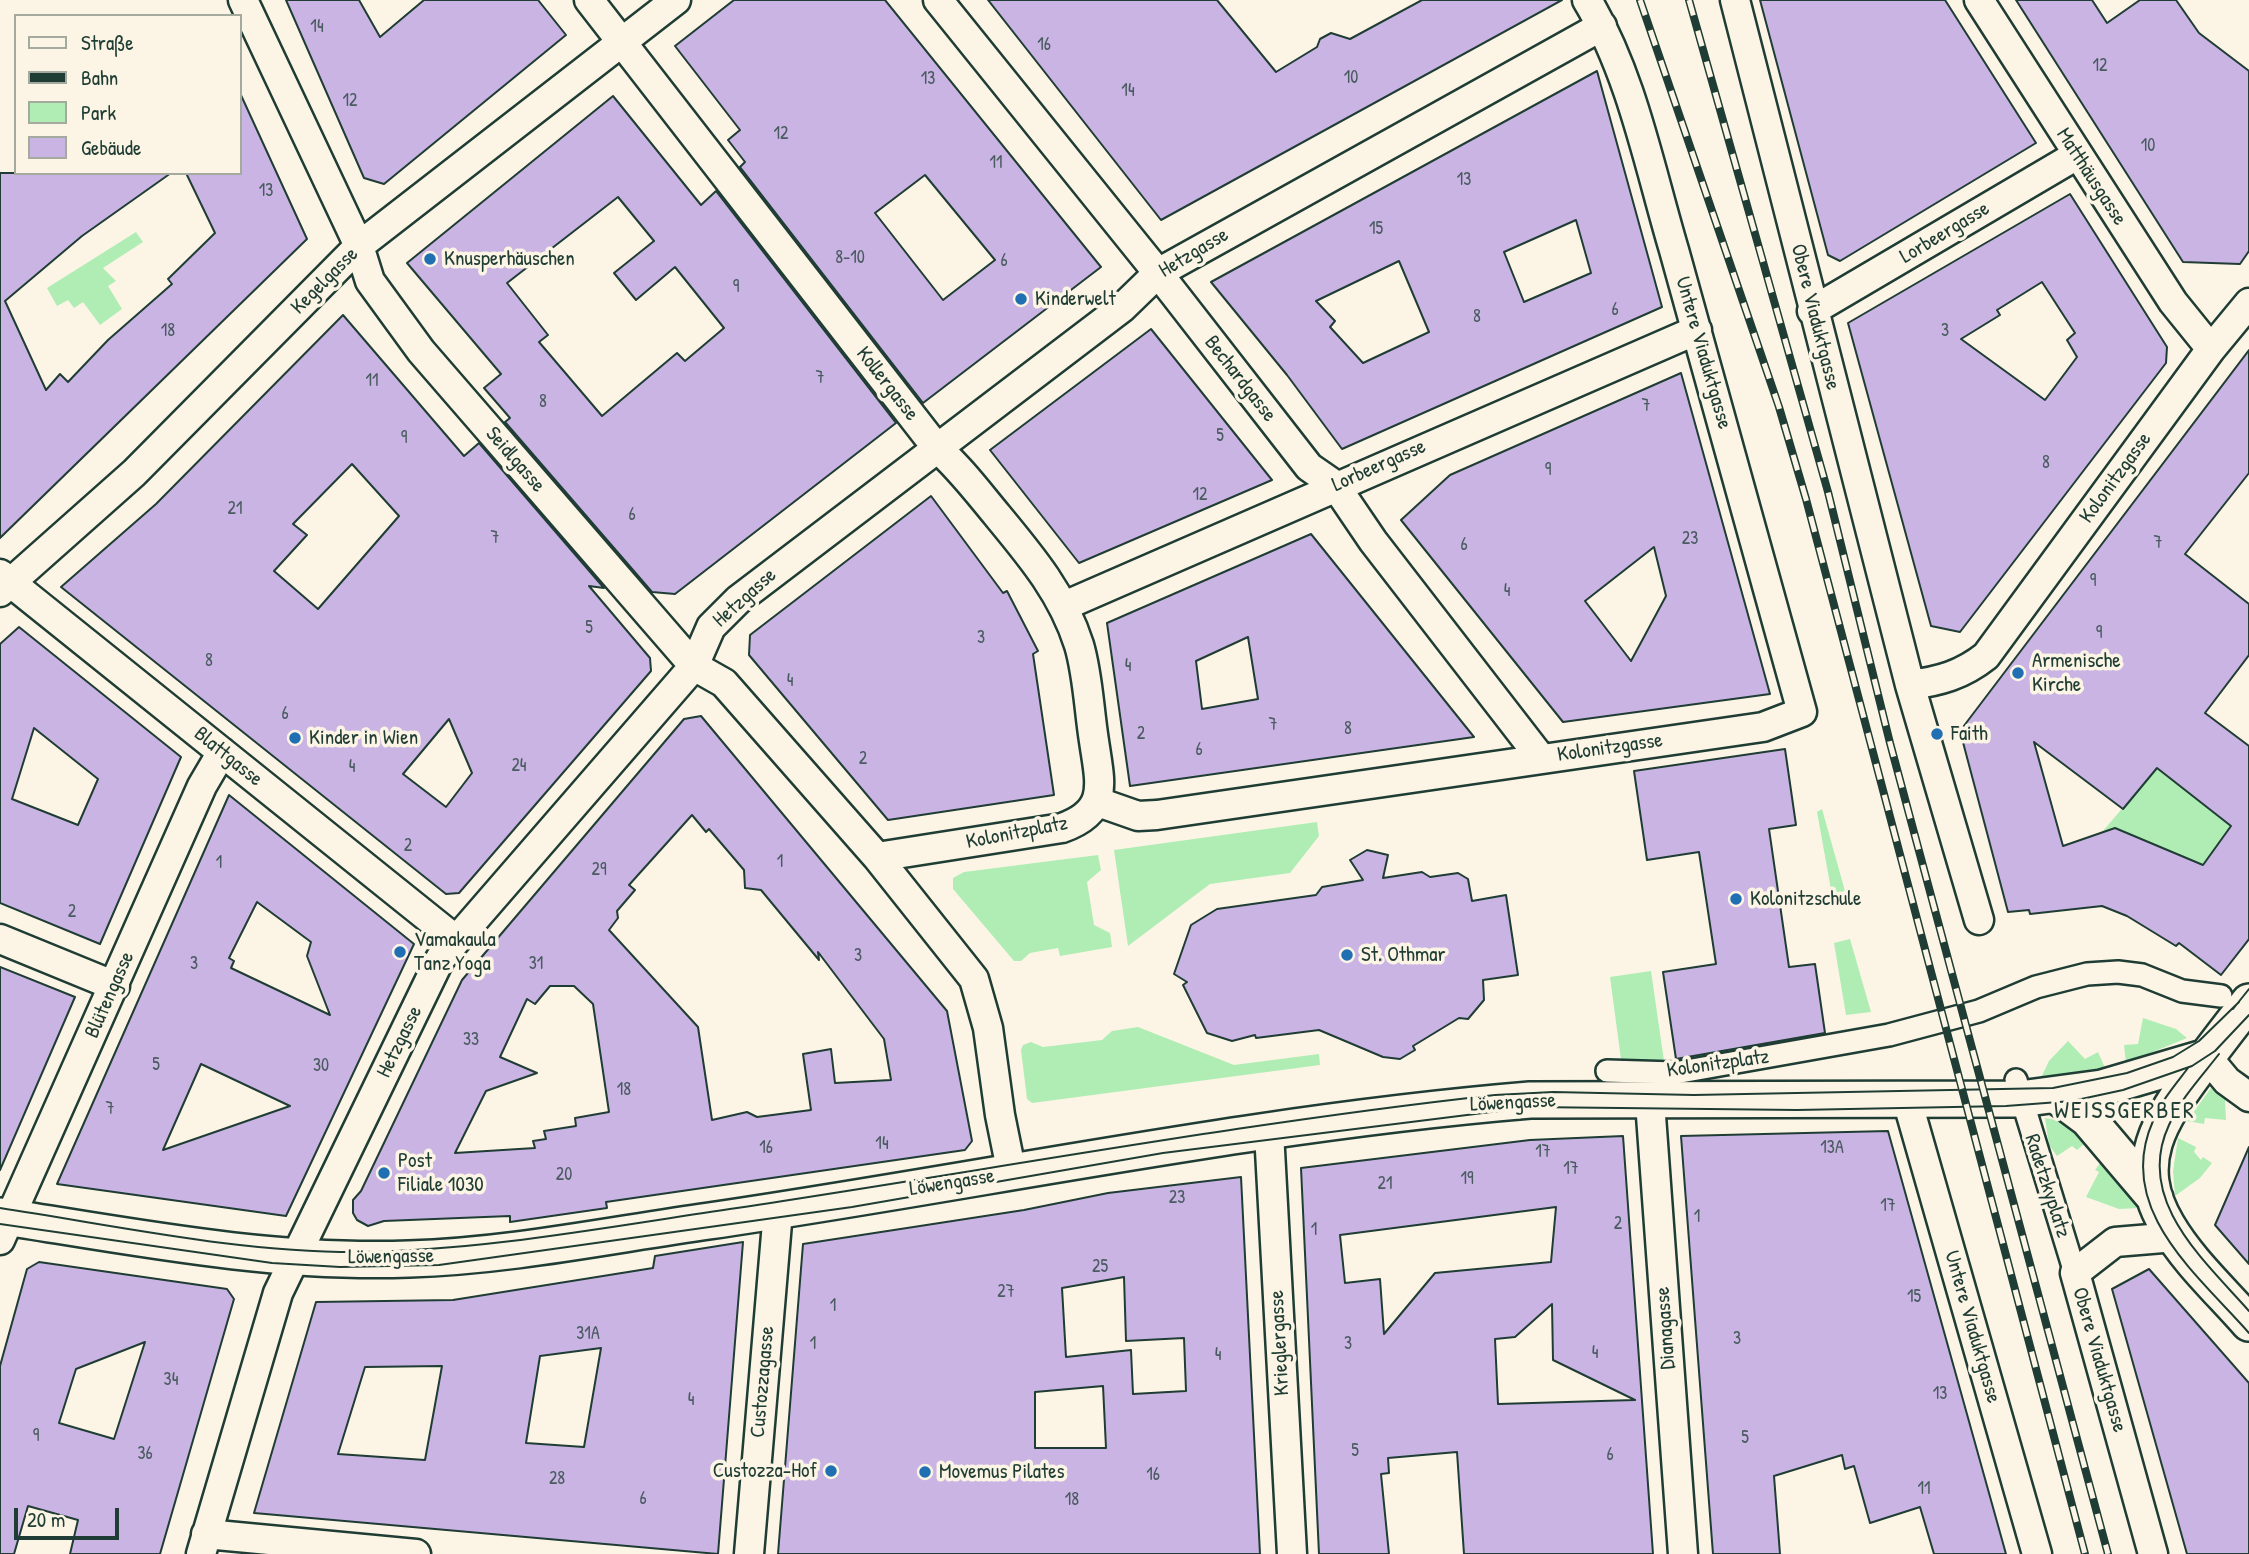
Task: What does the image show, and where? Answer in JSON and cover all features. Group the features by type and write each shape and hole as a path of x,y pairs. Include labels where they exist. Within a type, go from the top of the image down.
{"street":[{"name":"Seidlgasse","path":"243,0 359,246 370,281 421,351 694,666 724,683 877,857"},
{"name":"Kollergasse","path":"589,0 936,447 955,464 1046,575 1064,606 1080,648 1100,779 1098,802"},
{"name":"Kegelgasse","path":"4,583 134,473 359,246 676,0"},
{"name":"Bechardgasse","path":"938,0 1158,273 1308,467 1335,485 1373,541 1540,757"},
{"name":"Untere Viaduktgasse","path":"1587,0 1602,26 1626,87 1697,330 1802,712"},
{"name":"Obere Viaduktgasse","path":"1735,0 1812,311 1910,685 1979,920"},
{"name":"Matthäusgasse","path":"1979,0 2173,302 2211,349"},
{"name":"Hetzgasse","path":"203,1544 278,1293 440,960 694,666 711,627 738,600 1123,307 1158,273 1602,26"},
{"name":"Lorbeergasse","path":"1812,311 2077,155"},
{"name":"Kolonitzgasse","path":"1910,685 1947,680 1986,656 2211,349 2249,303"},
{"name":"Lorbeergasse","path":"1064,606 1335,485 1697,330"},
{"name":"Blattgasse","path":"4,583 222,752 456,940"},
{"name":"Kolonitzgasse","path":"1540,757 1763,727 1802,712"},
{"name":"Blütengasse","path":"4,1225 115,986 202,786 222,752"},
{"path":"1098,802 1138,816 1157,815 1540,757"},
{"name":"Kolonitzplatz","path":"877,857 1062,828 1084,818 1098,802"},
{"path":"877,857 974,979 988,1028 1000,1115 1012,1174"},
{"path":"0,939 115,986"},
{"name":"Kolonitzplatz","path":"1607,1071 1675,1073 1889,1035 1979,1011 2036,987 2087,974 2118,972 2142,975 2182,991 2235,999"},
{"path":"2155,1198 2150,1167 2156,1133 2207,1057 2235,999"},
{"path":"1907,1100 2018,1090 2057,1096 2120,1083 2207,1057"},
{"path":"2207,1057 2227,1081 2249,1097"},
{"name":"Radetzkyplatz","path":"2018,1090 2075,1273"},
{"path":"2057,1096 2088,1119 2155,1198 2175,1237 2249,1322"},
{"name":"Löwengasse","path":"4,1225 296,1257 409,1259 778,1211 1012,1174 1141,1149 1530,1100 1907,1100"},
{"name":"Untere Viaduktgasse","path":"1907,1100 2037,1554"},
{"name":"Dianagasse","path":"1650,1102 1683,1554"},
{"name":"Krieglergasse","path":"1269,1132 1292,1554"},
{"name":"Custozzagasse","path":"748,1554 778,1211"},
{"name":"Obere Viaduktgasse","path":"2153,1554 2075,1273 2115,1242 2175,1237"},
{"path":"203,1544 416,1554"}],"green space":[{"path":"136,232 143,242 103,268 116,281 108,286 122,309 100,325 83,302 74,308 68,300 57,306 47,288"},
{"path":"2157,768 2242,834 2215,871 2154,853 2102,832"},
{"path":"1822,809 1845,891 1832,895 1817,812"},
{"path":"1317,822 1319,836 1290,873 1210,884 1128,946 1114,850"},
{"path":"1098,855 1101,870 1087,882 1094,925 1110,933 1112,947 1060,956 1058,948 1030,953 1021,961 1014,961 953,889 953,878 964,872"},
{"path":"1850,939 1871,1012 1846,1015 1834,943"},
{"path":"1651,971 1664,1061 1622,1067 1610,977"},
{"path":"2143,1018 2176,1029 2187,1038 2126,1063 2124,1045 2138,1044"},
{"path":"1138,1027 1234,1065 1319,1054 1320,1065 1032,1103 1027,1099 1021,1050 1023,1045 1031,1042 1043,1047 1102,1040 1112,1031"},
{"path":"2068,1041 2085,1059 2098,1052 2106,1070 2040,1080 2049,1061"},
{"path":"2219,1077 2225,1099 2226,1120 2205,1118 2204,1124 2187,1121"},
{"path":"2045,1118 2067,1122 2090,1139 2077,1150 2072,1146 2057,1156 2049,1145"},
{"path":"2178,1138 2196,1147 2194,1152 2201,1160 2203,1157 2212,1163 2200,1178 2175,1196 2173,1171"},
{"path":"2107,1153 2130,1188 2139,1208 2119,1209 2086,1197 2099,1172 2095,1170"}],"building":[{"path":"286,0 359,0 380,37 424,0 538,0 566,35 384,184 364,178"},
{"path":"734,0 885,0 1101,267 923,403 740,167 745,162 728,140 740,130 675,46","holes":["925,175 995,260 943,300 875,213"]},
{"path":"988,0 1217,0 1276,72 1317,47 1320,39 1331,33 1350,39 1422,0 1562,0 1161,220"},
{"path":"1760,0 1945,0 2036,143 1840,261 1828,255"},
{"path":"2016,0 2092,0 2107,23 2140,0 2176,0 2199,33 2249,71 2249,251 2240,264 2183,262"},
{"path":"1597,71 1662,307 1342,449 1287,375 1211,282","holes":["1576,220 1591,273 1524,302 1504,252","1399,261 1429,332 1363,363 1330,327 1335,321 1316,301"]},
{"path":"613,96 701,205 716,191 896,423 675,594 652,592 505,422 510,418 484,388 501,374 407,263","holes":["618,197 654,241 614,273 636,300 675,267 724,328 685,361 677,353 602,416 539,342 548,335 507,283"]},
{"path":"242,97 307,239 0,538 0,173 168,175 82,236 5,301 46,390 60,374 68,382 108,340 172,284 168,279 215,233 187,175 242,175"},
{"path":"2070,194 2167,347 2166,363 1960,632 1931,626 1848,323","holes":["2042,282 2075,333 2067,340 2077,357 2045,400 1961,339 2000,315 1997,310"]},
{"path":"343,315 464,456 479,443 604,588 589,586 650,658 651,671 459,893 446,894 61,587 156,504","holes":["352,464 399,516 318,609 274,571 307,535 293,524","449,719 472,773 446,807 403,774"]},
{"path":"1151,329 1272,480 1079,563 990,450"},
{"path":"2249,350 2249,473 2185,554 2249,604 2249,655 2205,713 2249,746 2249,939 2221,975 2179,943 2176,946 2127,916 2102,906 2030,914 2029,910 2008,912 1960,731","holes":["2034,742 2123,809 2157,768 2231,826 2203,865 2115,828 2063,846"]},
{"path":"1681,373 1770,694 1563,722 1401,520 1450,475","holes":["1654,547 1666,596 1631,661 1585,601"]},
{"path":"931,496 1003,593 1007,591 1038,651 1033,654 1054,795 888,820 749,655 750,635"},
{"path":"1311,534 1474,737 1130,786 1107,623","holes":["1248,637 1258,699 1202,709 1196,661"]},
{"path":"19,627 181,757 100,944 0,903 0,644","holes":["34,728 98,779 78,825 12,799"]},
{"path":"701,716 947,1011 972,1141 965,1150 606,1202 607,1208 510,1222 510,1216 384,1221 368,1226 357,1220 353,1213 353,1200 361,1191 462,980 684,719","holes":["692,815 706,832 709,829 744,870 745,888 761,890 819,960 818,952 884,1039 891,1080 835,1083 831,1049 803,1054 811,1110 757,1117 747,1112 712,1120 698,1027 609,930 618,918 617,911 635,890 629,885","550,986 574,986 593,1004 609,1112 575,1118 576,1126 544,1131 546,1139 533,1141 535,1148 455,1153 486,1091 537,1073 500,1057 527,999 535,1004"]},
{"path":"1785,749 1796,825 1769,829 1789,967 1815,964 1825,1033 1676,1059 1663,972 1716,964 1699,852 1647,860 1634,771"},
{"path":"229,795 414,944 286,1216 57,1184","holes":["257,902 311,942 307,956 330,1015 231,968 234,961 229,958","201,1064 290,1106 163,1150"]},
{"name":"St. Othmar","path":"1367,850 1388,855 1383,878 1422,872 1430,877 1458,873 1468,879 1472,901 1506,895 1518,975 1483,980 1484,1000 1468,1019 1459,1018 1413,1046 1415,1050 1400,1059 1383,1057 1319,1030 1256,1038 1255,1035 1232,1041 1207,1033 1183,985 1187,982 1174,974 1191,925 1217,909 1316,895 1322,887 1363,880 1350,860"},
{"path":"0,967 75,997 0,1170"},
{"path":"1888,1131 2006,1554 1934,1554 1920,1507 1870,1523 1854,1466 1845,1469 1842,1455 1774,1476 1780,1554 1713,1554 1681,1136"},
{"path":"1623,1136 1653,1554 1464,1554 1457,1452 1388,1458 1389,1473 1381,1474 1389,1554 1319,1554 1301,1168 1530,1140","holes":["1556,1207 1551,1262 1435,1273 1384,1334 1380,1279 1345,1283 1340,1235","1552,1304 1553,1360 1635,1400 1498,1404 1495,1339 1515,1337"]},
{"path":"2249,1147 2249,1264 2215,1225"},
{"path":"1241,1177 1260,1554 778,1554 803,1244 1024,1210 1108,1193","holes":["1124,1277 1126,1341 1184,1338 1186,1391 1133,1394 1131,1350 1066,1357 1062,1288","1103,1386 1106,1448 1035,1448 1035,1392"]},
{"path":"743,1242 718,1554 254,1513 316,1302 453,1300 653,1268 655,1256","holes":["601,1348 584,1447 526,1443 540,1356","442,1366 425,1460 338,1454 365,1367"]},
{"path":"39,1262 227,1289 234,1299 160,1554 70,1554 78,1520 28,1506 14,1554 0,1554 0,1366 27,1269","holes":["145,1342 114,1439 59,1423 76,1369"]},
{"path":"2149,1269 2249,1383 2249,1554 2187,1554 2112,1289"}],"tram line":[{"path":"2233,1009 2249,989"},
{"path":"0,1208 180,1237 271,1248 361,1252 456,1247 597,1229 1305,1119 1495,1095 1553,1092 1694,1095 2053,1088 2127,1073 2173,1057 2199,1041 2239,1002"},
{"path":"0,1224 272,1263 340,1267 439,1265 852,1207 1163,1153 1531,1107 1797,1110 2006,1106 2072,1101 2123,1090 2192,1066 2215,1051 2249,1015"},
{"path":"2219,1054 2186,1096 2169,1125 2161,1152 2160,1179 2167,1203 2179,1227 2195,1250 2249,1311"},
{"path":"2188,1068 2164,1100 2153,1121 2144,1153 2144,1183 2153,1211 2167,1238 2185,1263 2249,1333"}],"railway":[{"path":"1640,0 1779,407 1806,499 2085,1554"},
{"path":"1689,0 1828,492 1890,743 2108,1554"}],"place":[{"name":"Knusperhäuschen","path":"430,259"},
{"name":"Kinderwelt","path":"1021,299"},
{"name":"Armenische Kirche","path":"2018,673"},
{"name":"Faith","path":"1937,734"},
{"name":"Kinder in Wien","path":"295,738"},
{"name":"Kolonitzschule","path":"1736,899"},
{"name":"Vamakaula Tanz Yoga","path":"400,952"},
{"name":"St. Othmar","path":"1347,955"},
{"name":"Post Filiale 1030","path":"384,1173"},
{"name":"Custozza-Hof","path":"831,1471"},
{"name":"Movemus Pilates","path":"925,1472"}],"district":[{"name":"WEISSGERBER","path":"2125,1112"}]}
